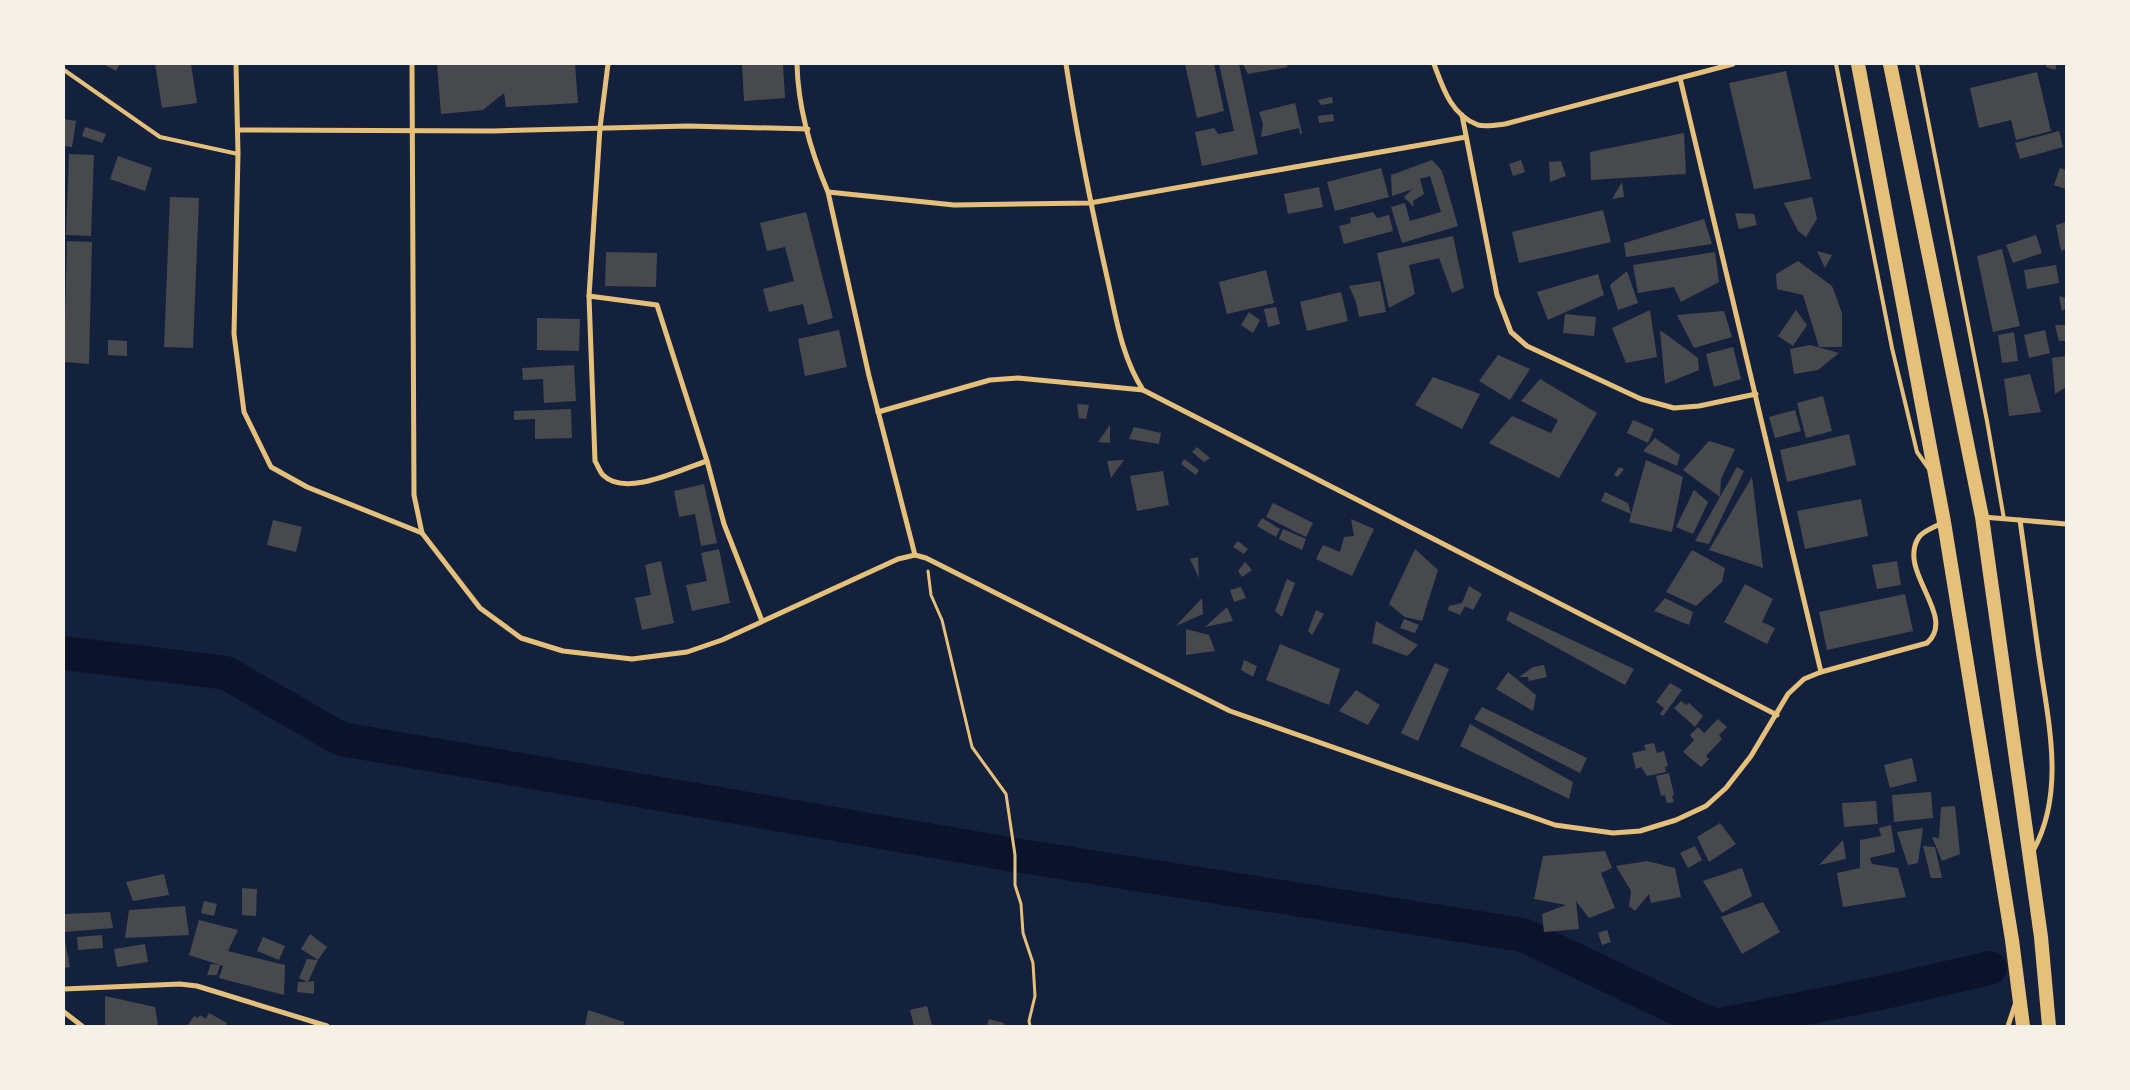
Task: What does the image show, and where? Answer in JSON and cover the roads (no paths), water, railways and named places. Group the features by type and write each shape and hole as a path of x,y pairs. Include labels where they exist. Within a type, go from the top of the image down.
{"highway":[{"path":"1858,64 1944,522 2011,931 2023,1026"},
{"path":"1890,64 1982,517 2041,937 2050,1026"}],"street":[{"path":"236,64 238,154 234,334 244,412 271,468 307,487 422,533"},
{"path":"412,64 414,496 422,533 480,608 521,638 563,651 632,659 687,652 722,640 898,559 914,555 926,558 1230,711 1555,825 1613,833 1640,831 1676,820 1706,806 1726,788 1751,756 1788,694 1804,679 1821,672 1927,642 1935,636 1937,627 1935,612 1918,578 1914,549 1919,536 1944,522"},
{"path":"608,64 600,128 589,296 595,461 603,475 614,482 645,483 707,461"},
{"path":"797,64 797,81 816,165 828,192 878,412 914,555"},
{"path":"1066,64 1090,203 1124,350 1134,376 1143,390"},
{"path":"1434,64 1448,100 1462,115 1479,126 1505,124 1733,64"},
{"path":"1680,78 1821,672"},
{"path":"1462,115 1497,295 1511,332 1527,346 1641,399 1674,408 1699,406 1756,394"},
{"path":"238,130 412,131 688,126 808,129"},
{"path":"828,192 954,205 1090,203 1466,137"},
{"path":"589,296 657,305 707,461 724,524 762,621"},
{"path":"878,412 990,380 1018,378 1143,390 1777,714"},
{"path":"1982,517 2066,524"},
{"path":"2020,520 2052,752 2049,808 2044,833 2030,857"},
{"path":"64,989 180,984 197,986 327,1026"},
{"path":"2008,1026 2018,994"},
{"path":"64,1012 82,1026"}],"lane":[{"path":"1836,64 1892,348 1918,452 1935,476"},
{"path":"1917,64 1987,421 2004,519"},
{"path":"64,70 160,137 238,154"}],"waterway":[{"path":"64,653 226,673 341,739 1015,855 1523,935 1714,1026"},
{"path":"1716,1026 1885,992 1990,968"}]}
